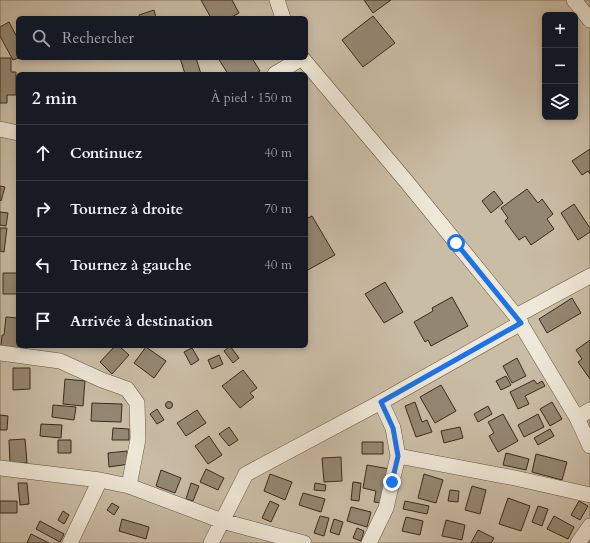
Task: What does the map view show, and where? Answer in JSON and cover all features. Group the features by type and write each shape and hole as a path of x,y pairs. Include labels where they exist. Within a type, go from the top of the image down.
{"street":[{"path":"277,0 282,16"},
{"path":"574,0 590,20"},
{"path":"278,72 299,60"},
{"path":"304,60 406,181 519,320 577,418 590,446"},
{"path":"0,129 16,133"},
{"path":"210,543 246,474 381,402 590,276"},
{"path":"0,353 60,361 81,372 126,389 137,403 138,439 129,486"},
{"path":"369,543 386,508 398,456 393,428 381,402"},
{"path":"577,418 590,410"},
{"path":"398,456 515,478 590,495"},
{"path":"0,468 100,480 129,486 222,521 304,543"},
{"path":"70,543 100,480"},
{"path":"578,543 590,526"}],"shaded area":[{"path":"0,0 590,0 590,543 0,543"}],"building":[{"path":"201,0 232,0 239,13 234,16 210,16"},
{"path":"364,0 391,0 373,13"},
{"path":"154,10 156,16 139,16"},
{"path":"373,16 395,43 363,67 342,40"},
{"path":"9,22 16,35 16,59 13,60 0,36 0,27"},
{"path":"0,58 11,58 11,72 16,72 16,95 7,95 7,103 0,103"},
{"path":"181,60 197,60 200,72 184,72"},
{"path":"219,60 253,60 260,71 258,72 227,72"},
{"path":"590,149 590,174 588,171 582,175 572,161"},
{"path":"0,186 5,187 1,201 0,200"},
{"path":"527,189 538,203 542,199 553,214 547,219 554,229 531,245 525,236 519,240 505,221 508,218 501,208"},
{"path":"494,191 503,203 491,213 482,201"},
{"path":"574,204 590,228 590,232 578,240 561,213"},
{"path":"0,212 8,213 6,226 0,225"},
{"path":"312,216 335,255 308,270 308,218"},
{"path":"0,228 7,228 4,252 0,251"},
{"path":"3,273 16,273 16,294 3,294"},
{"path":"385,282 403,312 384,323 365,294"},
{"path":"452,297 468,326 431,346 428,340 425,342 414,322 433,311 432,308"},
{"path":"572,298 581,313 547,333 539,319"},
{"path":"6,317 16,318 16,348 26,348 26,350 1,347 2,335 4,335"},
{"path":"590,340 590,379 578,362 582,359 576,350"},
{"path":"113,348 121,348 129,355 112,374 100,362"},
{"path":"145,348 166,361 154,378 134,363"},
{"path":"192,348 199,360 191,365 184,352"},
{"path":"228,348 232,348 239,358 233,363 224,351"},
{"path":"219,355 223,364 212,369 208,360"},
{"path":"517,358 526,376 512,383 503,366"},
{"path":"13,368 30,368 30,389 13,390"},
{"path":"243,370 257,388 250,393 254,397 240,408 222,386"},
{"path":"506,376 511,385 501,390 496,381"},
{"path":"65,379 85,381 83,406 63,404"},
{"path":"534,380 537,384 542,381 545,386 525,396 529,404 518,409 510,392"},
{"path":"441,385 456,411 435,423 420,397"},
{"path":"169,401 172,402 172,408 169,409 166,408 165,405 166,402"},
{"path":"415,402 422,422 427,420 432,432 416,437 405,406"},
{"path":"552,402 562,419 550,426 540,409"},
{"path":"92,403 122,404 121,422 91,421"},
{"path":"53,405 76,407 74,420 52,417"},
{"path":"488,406 492,414 478,422 474,414"},
{"path":"157,409 164,420 157,424 150,414"},
{"path":"197,410 206,423 186,436 177,423"},
{"path":"503,414 518,441 498,452 489,436 494,433 488,422"},
{"path":"538,414 544,427 524,437 518,425"},
{"path":"0,415 8,416 7,430 0,430"},
{"path":"41,424 62,425 61,438 40,436"},
{"path":"229,427 238,440 229,446 219,434"},
{"path":"460,427 463,438 444,443 441,431"},
{"path":"113,428 129,429 129,440 112,440"},
{"path":"550,429 554,436 538,445 534,438"},
{"path":"209,436 222,455 208,464 195,446"},
{"path":"25,439 27,463 10,464 9,440"},
{"path":"58,440 71,440 71,453 58,453"},
{"path":"362,442 383,442 383,454 362,454"},
{"path":"127,451 129,464 109,467 108,453"},
{"path":"506,453 529,459 526,470 503,465"},
{"path":"536,454 567,462 562,480 532,472"},
{"path":"341,457 342,481 324,482 322,458"},
{"path":"367,465 390,469 383,503 374,502 376,491 363,488"},
{"path":"206,469 224,478 218,490 200,482"},
{"path":"161,470 181,478 175,493 156,486"},
{"path":"270,474 292,482 285,500 264,491"},
{"path":"424,474 443,480 436,503 418,498"},
{"path":"353,482 361,483 359,501 351,500"},
{"path":"18,483 27,483 29,504 20,505"},
{"path":"191,483 199,486 193,501 186,499"},
{"path":"315,483 326,485 325,491 314,490"},
{"path":"472,486 486,490 480,514 465,510"},
{"path":"450,490 459,491 458,502 448,501"},
{"path":"303,493 325,499 321,512 299,505"},
{"path":"508,498 530,506 521,531 499,524"},
{"path":"0,501 17,501 17,513 0,513"},
{"path":"270,501 279,505 271,522 262,518"},
{"path":"405,501 429,506 427,514 403,509"},
{"path":"579,501 588,506 580,520 571,515"},
{"path":"112,503 119,507 114,515 107,510"},
{"path":"538,506 548,509 542,526 532,522"},
{"path":"351,507 371,512 367,527 347,521"},
{"path":"63,511 69,515 64,524 58,520"},
{"path":"320,516 329,518 324,536 314,533"},
{"path":"554,516 574,527 568,539 547,529"},
{"path":"406,517 423,521 420,535 402,531"},
{"path":"122,519 149,527 146,539 119,531"},
{"path":"334,519 343,522 339,535 330,532"},
{"path":"446,520 465,525 462,540 442,536"},
{"path":"40,521 64,534 60,542 36,529"},
{"path":"357,528 364,531 361,541 353,538"},
{"path":"478,530 494,538 491,543 471,543"},
{"path":"31,534 49,543 27,543"}],"route":[{"path":"392,482 398,456 393,428 381,402 521,323 456,243"}]}
